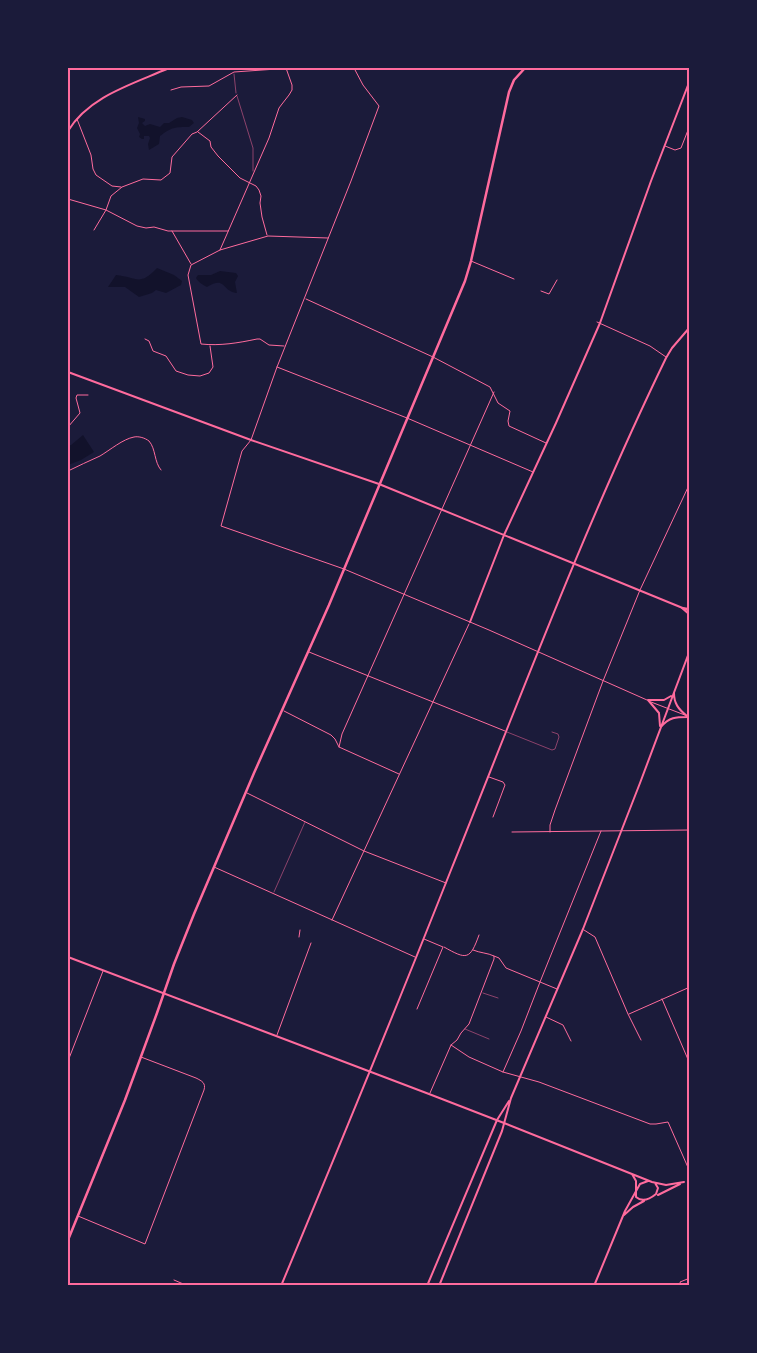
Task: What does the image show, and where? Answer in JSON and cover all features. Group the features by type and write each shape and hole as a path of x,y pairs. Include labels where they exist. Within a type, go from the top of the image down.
{"main road":[{"path":"68,131 76,118 101,98 169,68"},
{"path":"68,1240 124,1100 176,957 246,792 309,652 460,292 471,262 509,92 514,80 525,68"},
{"path":"470,622 504,535 547,444 598,323 690,80"},
{"path":"281,1286 416,958 537,651 618,459 666,358 690,327"},
{"path":"68,372 251,440 379,484 690,610"},
{"path":"682,608 690,615"},
{"path":"439,1286 504,1123 519,1077 583,929 690,650"},
{"path":"648,700 666,700 674,690"},
{"path":"674,690 676,705 689,717"},
{"path":"648,700 658,713 660,729"},
{"path":"660,729 671,719 689,717"},
{"path":"68,957 625,1170 657,1185 658,1190 656,1194 644,1200 639,1199 636,1196 636,1181 631,1173"},
{"path":"427,1286 493,1128 511,1098"},
{"path":"620,1222 633,1206 690,1180"},
{"path":"594,1286 620,1222 636,1190 642,1183 652,1182 666,1185 684,1182"}],"street":[{"path":"220,250 269,138 279,108 292,90 286,68"},
{"path":"171,90 209,86 234,72 291,68"},
{"path":"354,68 363,85 379,106 285,346 251,440 239,458 238,468 221,526 344,569 689,717"},
{"path":"76,118 91,155 96,175 112,186 122,186 143,179 161,180 170,173 172,157 192,134 197,132 236,95"},
{"path":"664,146 675,150 681,148 690,125"},
{"path":"197,132 210,141 211,147 218,156 240,178 258,188 262,217 268,236"},
{"path":"94,230 106,210 111,196 122,186"},
{"path":"68,199 106,210 137,226 146,228 154,227 172,231 228,231"},
{"path":"172,231 191,265 188,275 201,344 237,344 260,339 269,345 285,346"},
{"path":"191,265 220,250 268,236 328,238"},
{"path":"471,262 514,279"},
{"path":"541,291 549,294 557,280"},
{"path":"304,299 433,356 490,387 498,403 510,411 509,426 547,444"},
{"path":"598,323 650,346 666,358"},
{"path":"145,339 149,341 153,351 166,356 176,371 188,375 200,376 212,370 210,345"},
{"path":"277,367 407,418 534,472"},
{"path":"339,746 342,734 494,392"},
{"path":"68,427 80,413 77,395 88,394"},
{"path":"68,471 138,436 149,442 158,467 161,470"},
{"path":"550,832 550,825 555,810 603,681 640,590 690,483"},
{"path":"332,920 470,622"},
{"path":"309,652 506,732"},
{"path":"282,710 331,735 339,746 400,774"},
{"path":"488,777 503,782 505,785 494,816"},
{"path":"246,792 364,851 446,883"},
{"path":"512,832 690,830"},
{"path":"503,1072 601,831"},
{"path":"214,867 416,958"},
{"path":"583,929 595,937 640,1040"},
{"path":"299,937 300,930"},
{"path":"424,938 463,956 473,950 479,935"},
{"path":"277,1036 312,943"},
{"path":"417,1009 444,947"},
{"path":"473,950 480,953 490,953 499,958 506,968 558,989"},
{"path":"430,1094 451,1045 465,1029 473,1014 494,956"},
{"path":"68,1061 103,970"},
{"path":"628,1014 690,987"},
{"path":"662,999 690,1064"},
{"path":"546,1017 563,1025 572,1041"},
{"path":"451,1045 503,1072 539,1082 650,1124 668,1122 690,1172"},
{"path":"77,1216 145,1244 205,1085 196,1078 140,1057"},
{"path":"681,1286 680,1282 690,1278"},
{"path":"174,1280 188,1286"}],"lane":[{"path":"233,68 236,95 253,148 253,174"},
{"path":"506,732 554,750 560,737 552,732"},
{"path":"274,894 305,822"},
{"path":"481,992 498,998"},
{"path":"465,1029 489,1039"}],"shaded area":[{"path":"138,117 145,119 142,123 145,126 150,124 160,127 164,123 169,123 182,117 192,120 194,123 189,127 171,129 160,136 159,144 149,150 149,136 144,136 144,139 139,137 140,134 137,128 139,123"},
{"path":"157,268 174,275 182,281 181,285 166,293 156,290 139,297 125,287 108,287 116,275 142,279"},
{"path":"220,271 236,273 238,276 235,282 237,293 232,292 221,283 207,287 196,278 198,275 211,275"},
{"path":"83,435 94,452 68,465 68,446"}]}
